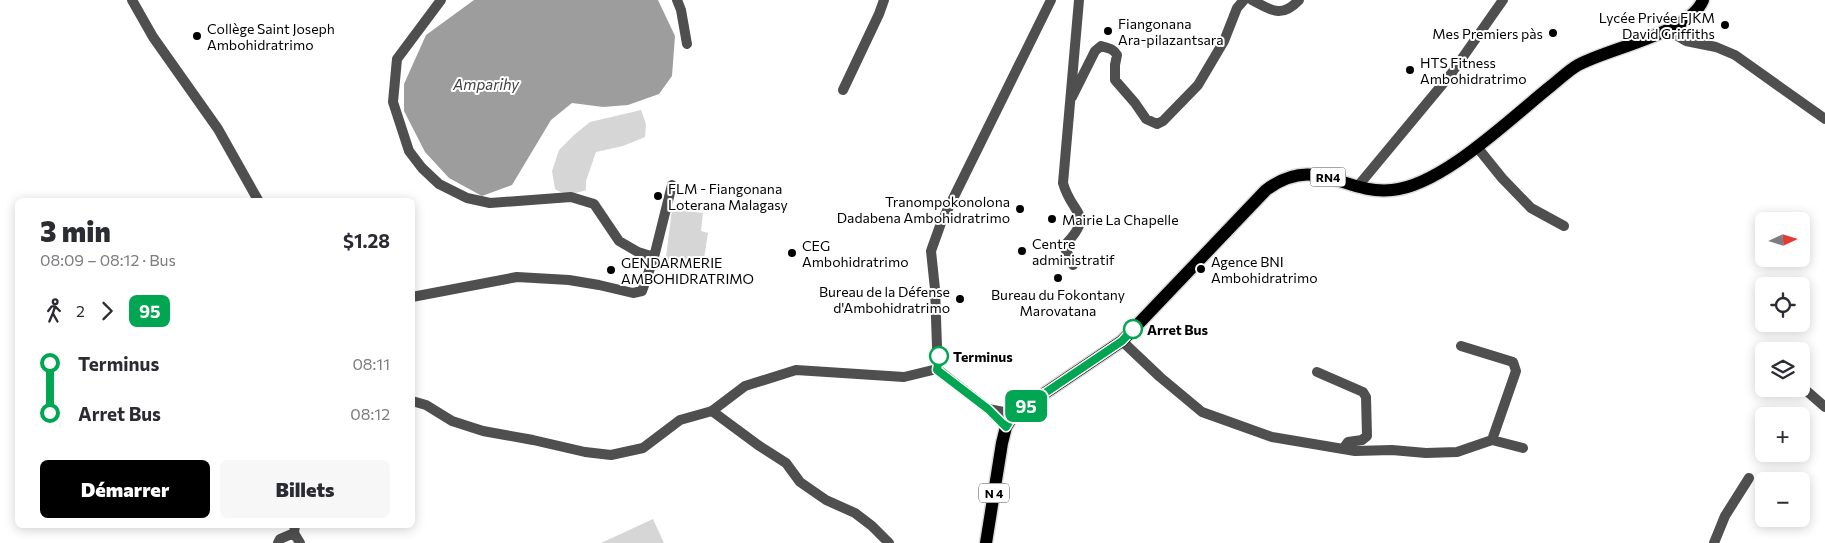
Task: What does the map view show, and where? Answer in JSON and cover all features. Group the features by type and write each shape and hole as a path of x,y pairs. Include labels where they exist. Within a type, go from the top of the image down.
{"main road":[{"name":"RN4","path":"1002,443 1006,427 1014,414 1122,341 1266,190 1277,182 1300,176 1318,175 1332,177 1375,190 1393,190 1417,185 1477,147 1578,65 1685,21 1699,1"},
{"name":"N 4","path":"986,543 1002,443"}],"street":[{"path":"132,0 153,37 218,129 257,198"},
{"path":"441,0 397,59 393,102 409,151 422,168 439,184 467,198 490,203 571,197 594,204 618,241 638,252 654,257"},
{"path":"677,0 681,10 687,44"},
{"path":"844,90 880,14 884,0"},
{"path":"937,370 939,353 937,347 935,288 931,251 941,223 1051,0"},
{"path":"1073,265 1064,246 1078,232 1080,223 1079,213 1066,196 1063,183 1079,0"},
{"path":"1072,97 1095,51 1101,46 1115,50 1118,54 1115,66 1115,80 1146,119 1157,124 1163,122 1198,85 1224,41 1237,8 1244,0"},
{"path":"1252,0 1262,7 1278,12 1291,8 1298,0"},
{"path":"1358,186 1450,74 1503,0"},
{"path":"1667,30 1686,41 1716,47 1735,55 1825,119"},
{"path":"1477,147 1502,178 1531,208 1564,226"},
{"path":"415,296 517,277 569,280 632,293 642,291 654,257 672,185"},
{"path":"1122,341 1167,383 1202,412 1272,437 1355,451 1457,452 1492,440 1523,448"},
{"path":"1461,346 1513,362 1516,371 1492,440"},
{"path":"415,402 426,404 452,421 483,431 585,452 611,455 643,448 680,420 712,411 745,386 796,370 904,377 937,370 988,409 1006,427"},
{"path":"1317,372 1364,392 1366,397 1367,436 1362,440 1348,442 1343,449"},
{"path":"1810,394 1825,406"},
{"path":"988,409 1014,414"},
{"path":"712,411 786,463 800,482 826,500 855,513 889,543"},
{"path":"1714,543 1725,516 1749,478"},
{"path":"278,543 280,539 294,529 300,543"}],"shaded area":[{"path":"641,110 646,124 645,137 623,146 596,152 586,181 586,190 570,194 555,189 552,171 559,150 574,135 590,122"},
{"path":"672,209 703,213 701,231 708,233 704,259 697,258 695,270 665,265"},
{"path":"653,519 664,543 601,543"}],"water":[{"name":"Amparihy","path":"474,0 658,0 675,36 672,76 659,94 628,105 603,107 572,103 551,120 512,185 482,196 449,178 425,152 404,111 404,84 426,35"}],"bus line":[{"name":"95","path":"939,356 937,370 965,390 1006,427 1014,414 1122,341 1133,329"}],"place":[{"name":"Lycée Privée FJKM David Griffiths","path":"1725,25"},
{"name":"Fiangonana Ara-pilazantsara","path":"1108,31"},
{"name":"Mes Premiers pàs","path":"1553,33"},
{"name":"Collège Saint Joseph Ambohidratrimo","path":"197,36"},
{"name":"HTS Fitness Ambohidratrimo","path":"1410,70"},
{"name":"FLM - Fiangonana Loterana Malagasy","path":"658,196"},
{"name":"Tranompokonolona Dadabena Ambohidratrimo","path":"1020,209"},
{"name":"Mairie La Chapelle","path":"1052,219"},
{"name":"Centre administratif","path":"1022,251"},
{"name":"CEG Ambohidratrimo","path":"792,253"},
{"name":"Agence BNI Ambohidratrimo","path":"1201,269"},
{"name":"GENDARMERIE AMBOHIDRATRIMO","path":"611,270"},
{"name":"Bureau du Fokontany Marovatana","path":"1058,278"},
{"name":"Bureau de la Défense d'Ambohidratrimo","path":"960,299"},
{"name":"Arret Bus","path":"1133,329"},
{"name":"Terminus","path":"939,356"}]}
